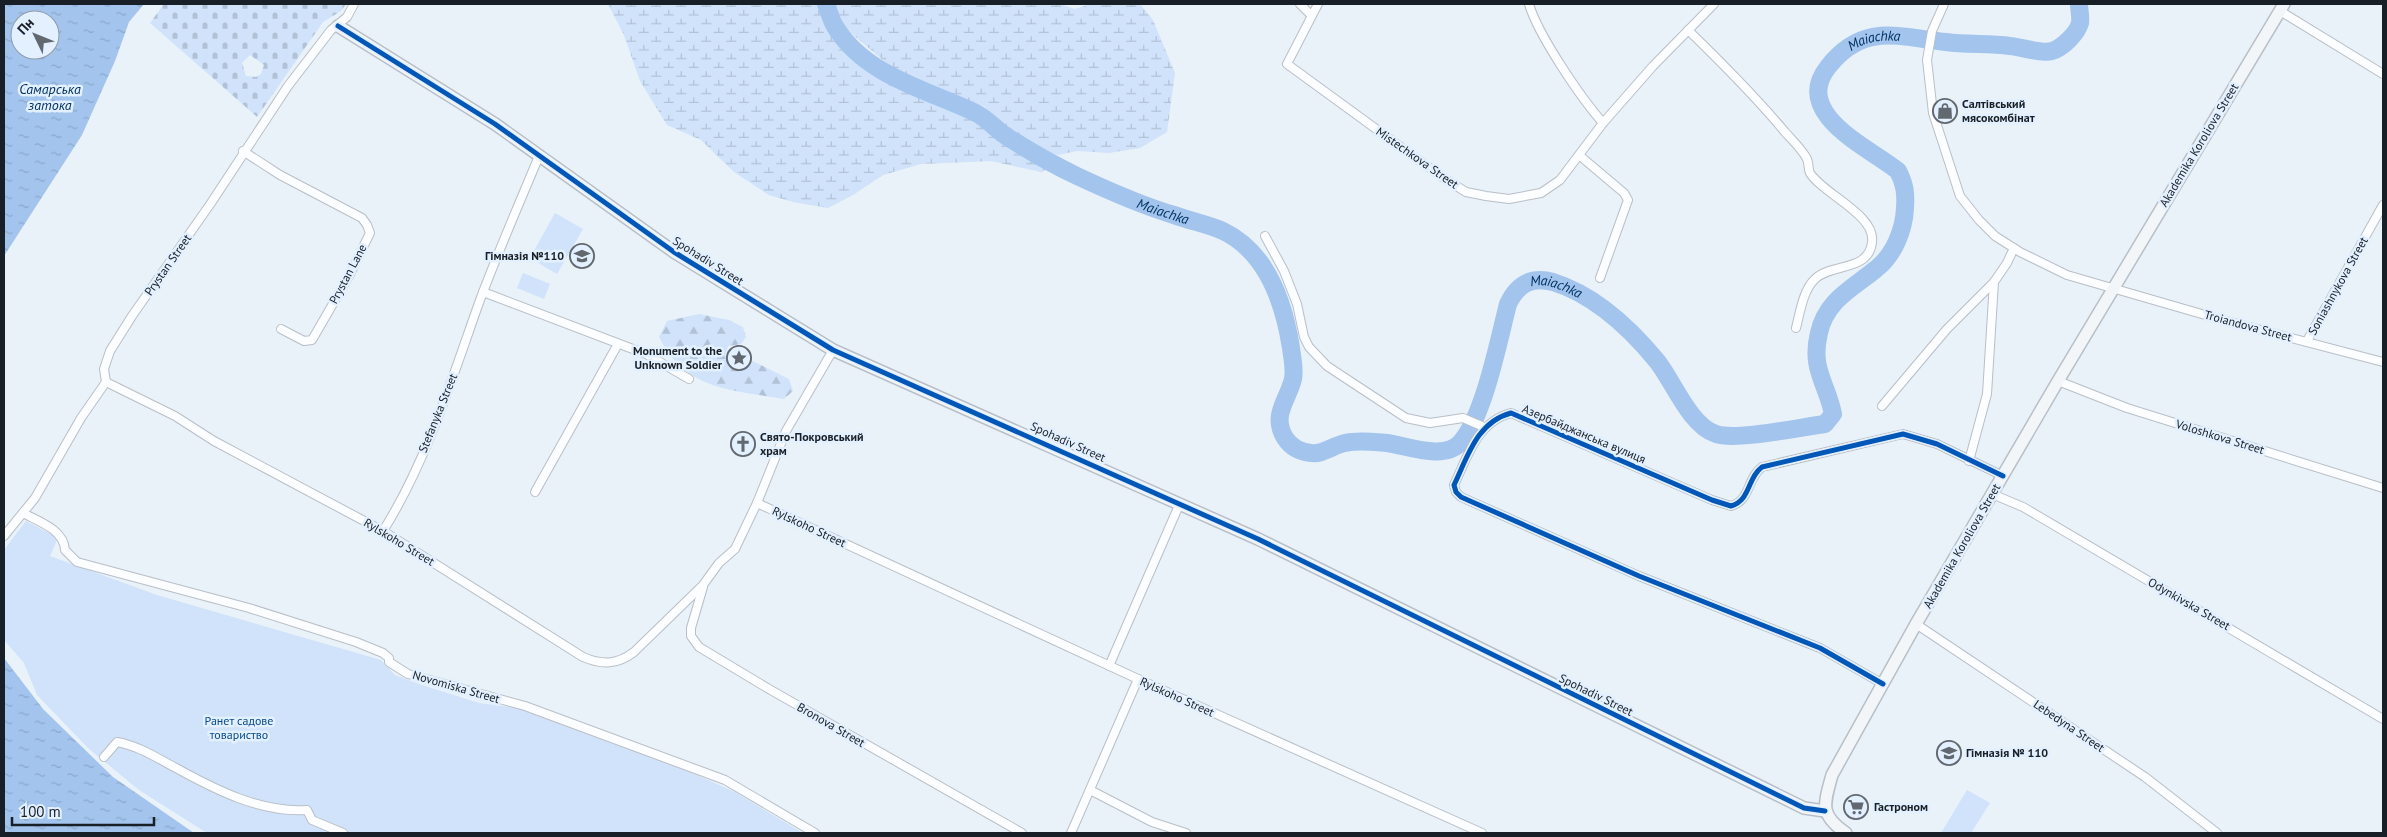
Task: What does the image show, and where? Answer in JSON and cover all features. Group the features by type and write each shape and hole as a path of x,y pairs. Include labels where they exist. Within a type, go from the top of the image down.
{"street":[{"name":"Prystan Street","path":"106,382 104,369 110,351 132,316 211,203 288,86 331,30 347,17 354,4"},
{"path":"1300,4 1311,15 1318,4"},
{"path":"1529,4 1548,42 1590,109 1603,123"},
{"name":"Mistechkova Street","path":"1311,15 1287,64 1411,156 1466,192 1509,199 1541,193 1560,180 1603,123 1714,4"},
{"path":"1944,4 1932,32 1929,46 1928,73 1933,113 1960,196 1978,220 2014,248 2067,275 2114,287"},
{"path":"2282,7 2383,74"},
{"name":"Akademika Koroliova Street","path":"1825,811 1826,795 1832,775 1916,624 2058,381 2282,7"},
{"name":"Spohadiv Street","path":"338,26 495,124 674,252 833,350 1258,539 1501,661 1804,808 1825,811"},
{"path":"1688,30 1735,76 1780,126 1807,159 1810,174 1864,221 1872,232 1872,242 1864,258 1845,268 1819,275 1812,281 1804,298 1796,328"},
{"name":"Prystan Lane","path":"243,152 280,175 362,218 369,228 370,233 349,276 312,340 304,341 281,329"},
{"path":"1579,155 1624,193 1628,200 1600,278"},
{"name":"Stefanyka Street","path":"383,531 406,492 424,450 483,292 539,156"},
{"name":"Soniashnykova Street","path":"2307,342 2383,204"},
{"path":"1264,236 1284,271 1297,304 1304,337 1312,351 1327,366 1406,418 1430,423 1464,418 1480,425 1454,485 1456,492 1461,498 1639,576 1820,648 1884,684"},
{"path":"1882,406 1947,329 1994,282 2007,263 2014,248"},
{"path":"1969,461 1987,394 1994,282"},
{"name":"Troiandova Street","path":"2114,287 2197,313 2383,362"},
{"path":"483,292 646,354 688,379"},
{"path":"535,492 618,344"},
{"path":"757,503 786,431 833,350"},
{"name":"Voloshkova Street","path":"2058,381 2126,408 2383,488"},
{"path":"4,536 36,498 81,418 106,382"},
{"name":"Rylskoho Street","path":"106,382 175,416 214,441 383,531 582,657 596,662 611,664 624,660 703,585 719,563 735,549 757,503 1109,666 1482,833"},
{"name":"Азербайджанська вулиця","path":"1480,425 1498,416 1511,413 1712,500 1731,506 1743,500 1752,478 1762,467 1903,434 1937,444 2003,476"},
{"name":"Odynkivska Street","path":"1992,494 2023,507 2383,719"},
{"path":"1109,666 1180,503"},
{"name":"Novomiska Street","path":"23,513 59,534 64,541 65,550 77,562 250,608 356,642 383,653 389,658 390,662 408,674 525,706 725,780 815,833"},
{"name":"Bronova Street","path":"703,585 691,628 691,636 699,647 1022,833"},
{"name":"Lebedyna Street","path":"1916,624 2145,777 2218,833"},
{"path":"1071,833 1138,679"},
{"path":"104,757 117,742 132,744 197,780 250,802 293,811 307,810 312,820 343,833"},
{"path":"1090,790 1152,822 1186,833"},
{"path":"1825,811 1828,820 1846,833"}],"green space":[{"path":"164,4 346,4 341,11 323,22 257,117 150,23","holes":["250,55 264,65 261,74 256,77 246,76 242,63"]},
{"path":"608,4 819,4 829,31 838,44 861,65 900,89 957,109 1050,168 1041,172 991,161 921,164 883,175 853,195 828,208 793,202 769,195 734,172 701,140 667,125 640,81 624,35"},
{"path":"831,4 1060,4 1075,9 1091,4 1140,4 1153,20 1175,73 1167,132 1140,148 1109,153 1077,151 1058,155 1041,150 1003,128 985,107 897,72 845,28"},
{"path":"555,213 583,229 557,274 530,258"},
{"path":"523,273 550,284 544,299 517,288"},
{"path":"699,314 729,320 743,327 746,337 741,344 728,346 725,355 732,363 753,361 789,379 793,391 784,399 746,393 696,378 682,368 670,355 659,337 667,321"},
{"name":"Ранет садове товариство","path":"26,521 58,538 50,556 157,595 381,660 395,675 419,684 479,703 517,708 683,769 733,791 803,833 207,833 139,790 88,748 37,695 24,663 4,640 4,550"},
{"path":"1967,790 1990,803 1971,833 1941,833"}],"water":[{"name":"Самарська затока","path":"4,4 144,4 129,22 115,61 82,135 4,256"},
{"path":"4,658 43,709 113,777 194,833 4,833"}],"waterway":[{"name":"Maiachka","path":"826,4 834,25 849,44 881,70 899,80 976,113 1009,138 1068,172 1137,202 1211,226 1238,240 1262,265 1271,280 1284,314 1288,331 1294,375 1280,415 1281,430 1287,441 1296,449 1315,453 1350,442 1387,443 1426,451 1446,451 1454,448 1461,442 1469,430 1484,396 1508,304 1520,287 1531,281 1538,280 1553,282 1583,295 1623,324 1657,361 1690,413 1698,422 1716,434 1738,436 1825,424 1833,414 1818,366 1817,346 1819,333 1834,303 1888,257 1897,242 1903,225 1905,203 1904,185 1898,171 1839,128 1827,114 1819,100 1819,84 1828,67 1841,53 1855,43 1868,38 1882,36 1954,43 2002,45 2042,52 2052,51 2069,40 2076,32 2080,23 2079,4"}],"cycle path":[{"path":"338,26 495,124 674,252 833,350 1258,539 1804,808 1825,811"},
{"path":"1883,684 1820,648 1639,576 1461,497 1456,492 1454,485 1469,452 1482,432 1490,424 1499,417 1511,413 1712,500 1731,506 1746,494 1754,477 1762,467 1903,434 1937,444 2003,476"}],"place":[{"name":"Салтівський мясокомбінат","path":"1945,111"},
{"name":"Гімназія №110","path":"582,256"},
{"name":"Monument to the Unknown Soldier","path":"739,358"},
{"name":"Свято-Покровський храм","path":"743,444"},
{"name":"Гімназія № 110","path":"1949,753"},
{"name":"Гастроном","path":"1856,807"}]}
